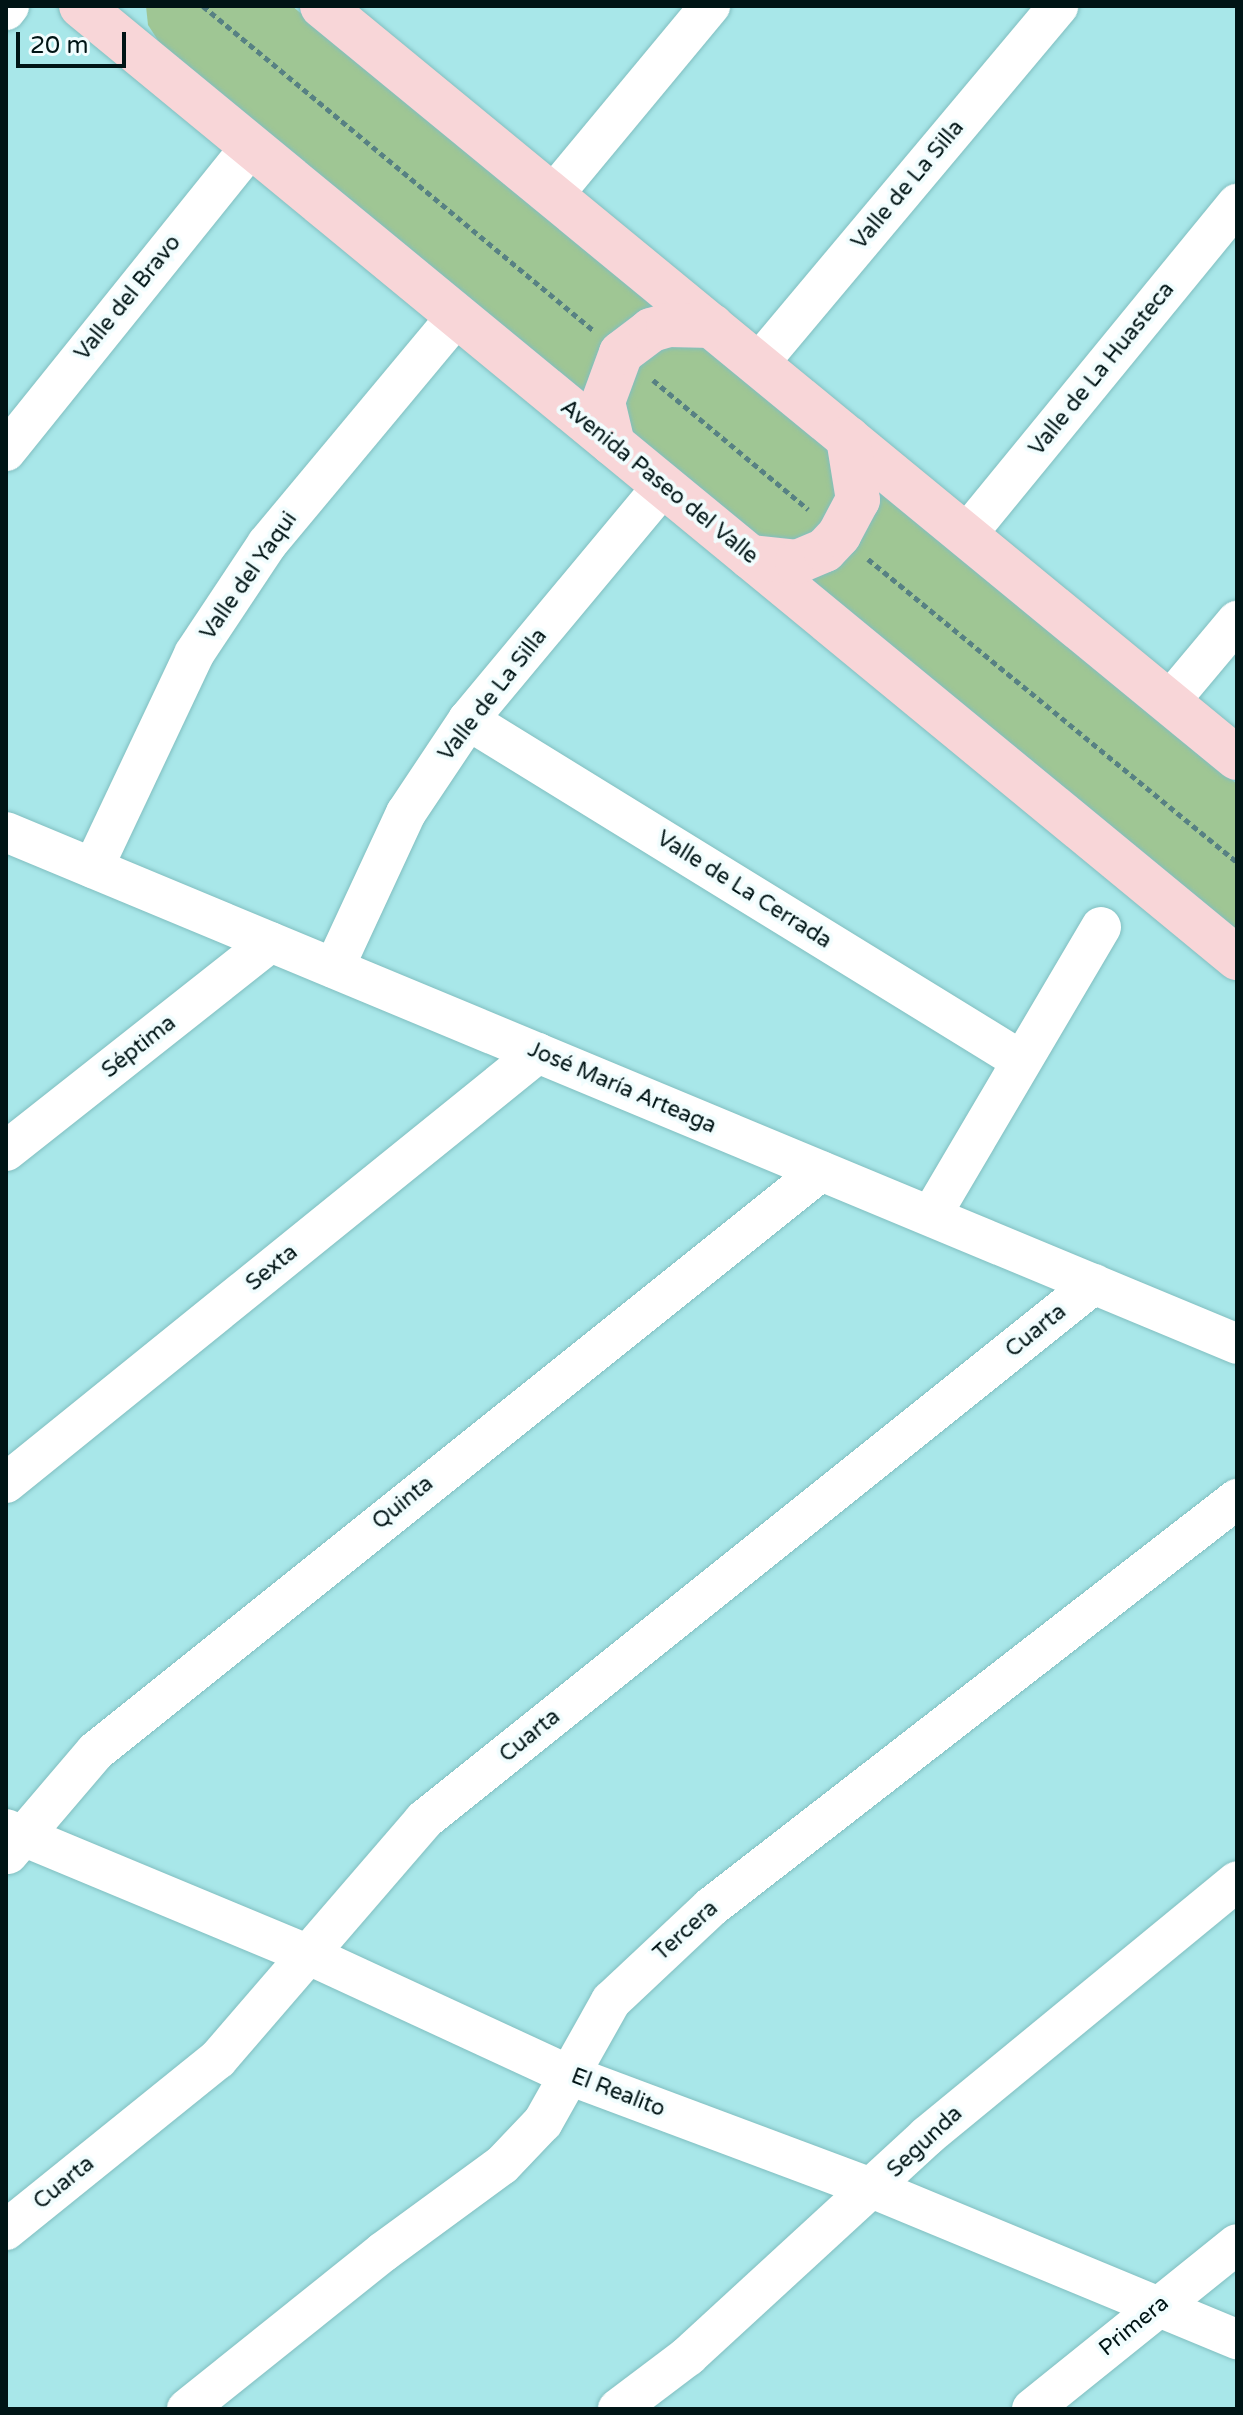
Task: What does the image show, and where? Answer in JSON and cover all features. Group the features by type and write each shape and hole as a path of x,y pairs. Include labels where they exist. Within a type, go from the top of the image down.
{"street":[{"name":"Avenida Paseo del Valle","path":"81,6 1237,958"},
{"path":"553,195 710,6"},
{"name":"Valle de La Silla","path":"758,364 1058,6"},
{"path":"344,12 553,195 1237,758"},
{"name":"Valle del Bravo","path":"6,451 251,146"},
{"name":"Valle de La Huasteca","path":"966,535 1237,204"},
{"name":"Valle del Yaqui","path":"93,868 194,654 251,568 457,316"},
{"path":"613,444 603,402 621,353 651,330 712,326"},
{"path":"750,557 797,562 825,550 839,535 858,500 848,438"},
{"name":"Valle de La Silla","path":"334,968 406,813 468,720 663,486"},
{"path":"1169,702 1237,621"},
{"name":"Valle de La Cerrada","path":"468,720 1020,1060"},
{"name":"José María Arteaga","path":"6,832 821,1171 932,1214 1237,1344"},
{"path":"932,1214 1101,927"},
{"name":"Séptima","path":"6,1151 271,942"},
{"name":"Sexta","path":"6,1483 538,1053"},
{"name":"Quinta","path":"12,1841 118,1732 821,1171"},
{"name":"Cuarta","path":"6,2230 218,2059 424,1820 1094,1284"},
{"name":"Tercera","path":"187,2409 383,2252 502,2165 543,2122 611,2001 711,1907 1237,1499"},
{"name":"El Realito","path":"12,1841 309,1955 569,2075 874,2189 1237,2339"},
{"name":"Segunda","path":"618,2409 688,2356 874,2189 927,2136 1237,1881"},
{"name":"Primera","path":"1032,2409 1237,2244"}],"path":[{"path":"203,6 1237,862"}],"green space":[{"path":"146,6 292,6 1237,784 1237,932 161,45 148,25"}]}
